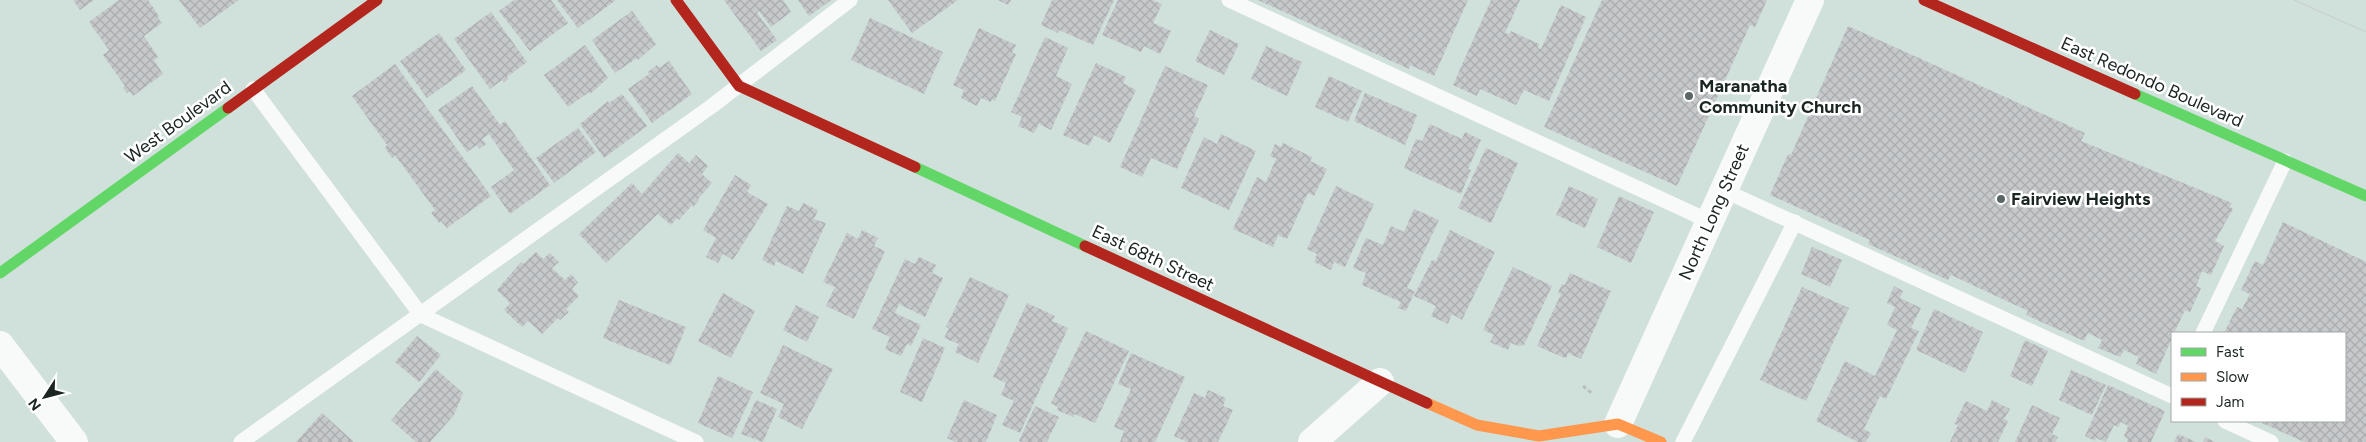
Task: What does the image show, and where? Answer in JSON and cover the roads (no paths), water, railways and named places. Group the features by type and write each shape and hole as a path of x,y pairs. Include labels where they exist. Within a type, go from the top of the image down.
{"street":[{"name":"West Boulevard","path":"0,273 378,0"},
{"name":"East 68th Street","path":"676,0 739,86 1380,382 1477,425 1539,436 1618,424"},
{"name":"North Long Street","path":"1618,424 1708,221 1810,0"},
{"name":"East Redondo Boulevard","path":"1924,0 2366,196"},
{"path":"0,345 74,442"},
{"path":"1312,442 1380,382"},
{"path":"1618,424 1661,442"}],"lane":[{"path":"241,442 739,86 850,0"},
{"path":"1229,0 1708,221"},
{"path":"253,90 421,315 696,442"},
{"path":"2203,332 2285,161"},
{"path":"1723,190 2171,396"},
{"path":"1683,442 1795,222"},
{"path":"2227,422 2271,442"}],"tram line":[{"path":"2294,0 2366,32"}],"place":[{"name":"Maranatha Community Church","path":"1689,96"},
{"name":"Fairview Heights","path":"2001,199"}]}
